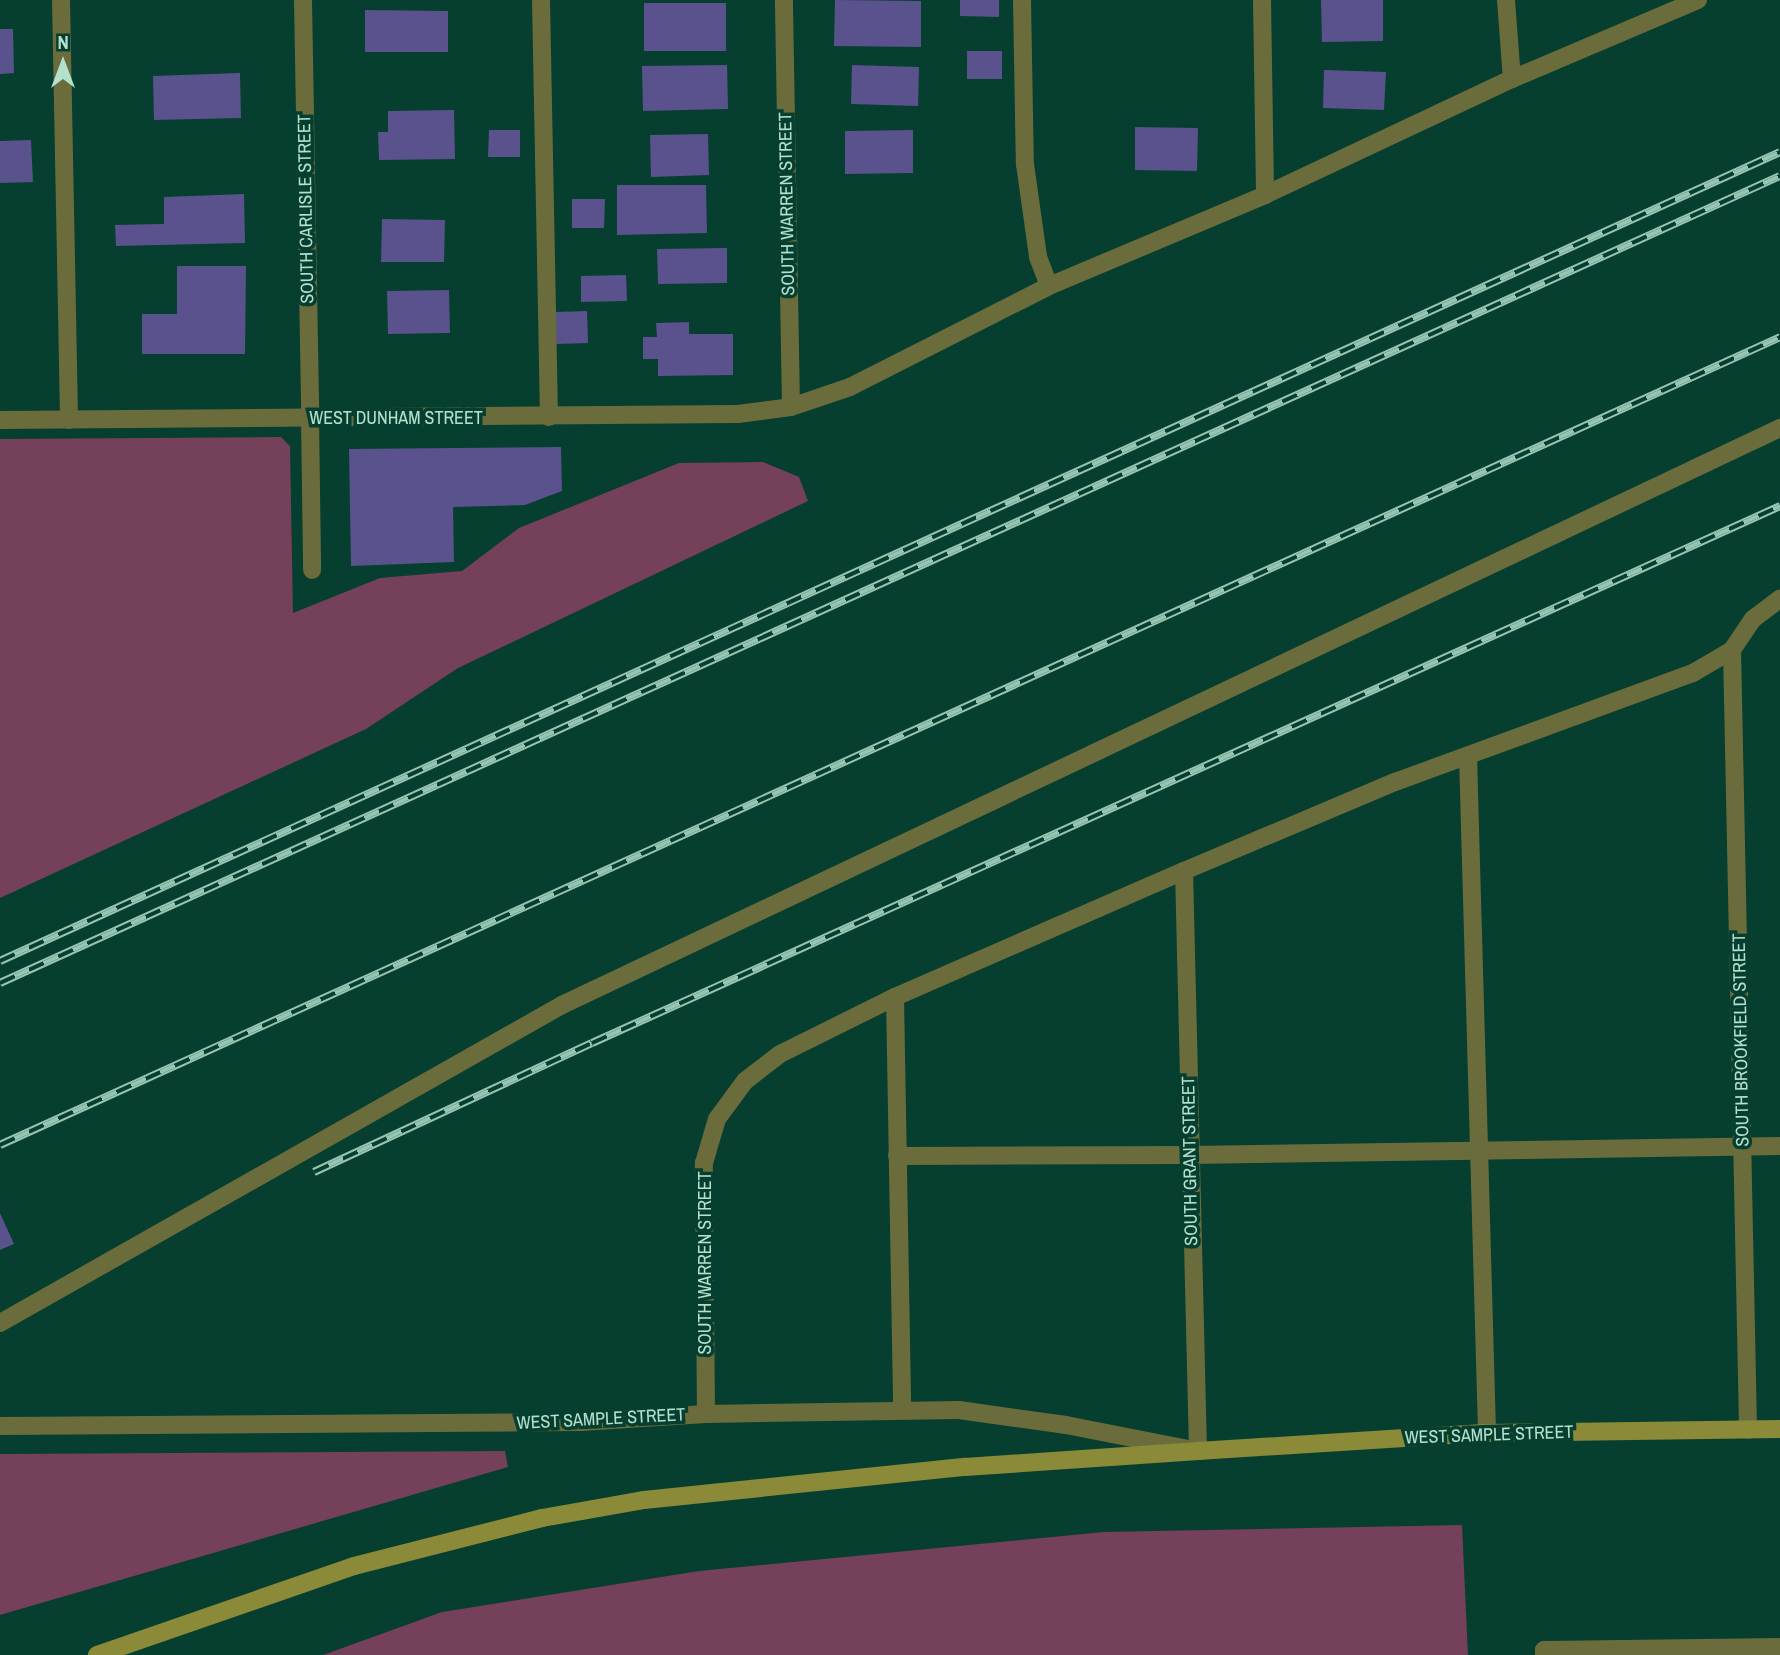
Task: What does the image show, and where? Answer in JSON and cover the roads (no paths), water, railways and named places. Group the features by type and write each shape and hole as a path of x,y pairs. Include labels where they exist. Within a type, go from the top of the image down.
{"main road":[{"name":"WEST SAMPLE STREET","path":"97,1655 354,1566 542,1518 748,1487 965,1467 1488,1433 1780,1429"}],"street":[{"path":"61,0 69,420"},
{"name":"SOUTH CARLISLE STREET","path":"303,0 312,570"},
{"path":"541,0 549,417"},
{"name":"SOUTH WARREN STREET","path":"784,0 791,407"},
{"path":"1022,0 1024,164 1038,257 1049,286"},
{"path":"1262,0 1265,195"},
{"path":"1506,0 1512,79"},
{"name":"WEST DUNHAM STREET","path":"0,420 738,414 791,407 850,387 1049,286 1265,195 1512,79 1698,0"},
{"path":"0,1323 562,1005 1780,428"},
{"path":"1732,650 1753,619 1780,599"},
{"name":"SOUTH WARREN STREET","path":"706,1413 704,1163 717,1119 745,1081 780,1054 895,997 1184,871 1395,782 1693,673 1732,650"},
{"name":"SOUTH BROOKFIELD STREET","path":"1732,650 1748,1430"},
{"path":"1468,756 1488,1433"},
{"name":"SOUTH GRANT STREET","path":"1184,871 1198,1451"},
{"path":"895,997 902,1409"},
{"path":"897,1156 1480,1152 1780,1146"},
{"name":"WEST SAMPLE STREET","path":"0,1426 581,1422 706,1413 902,1409 973,1412 1066,1425 1198,1451"},
{"path":"1544,1655 1544,1650 1780,1647"}],"railway":[{"path":"0,961 1780,152"},
{"path":"0,983 1780,176"},
{"path":"0,1145 1780,337"},
{"path":"314,1172 592,1043 1780,506"}]}
